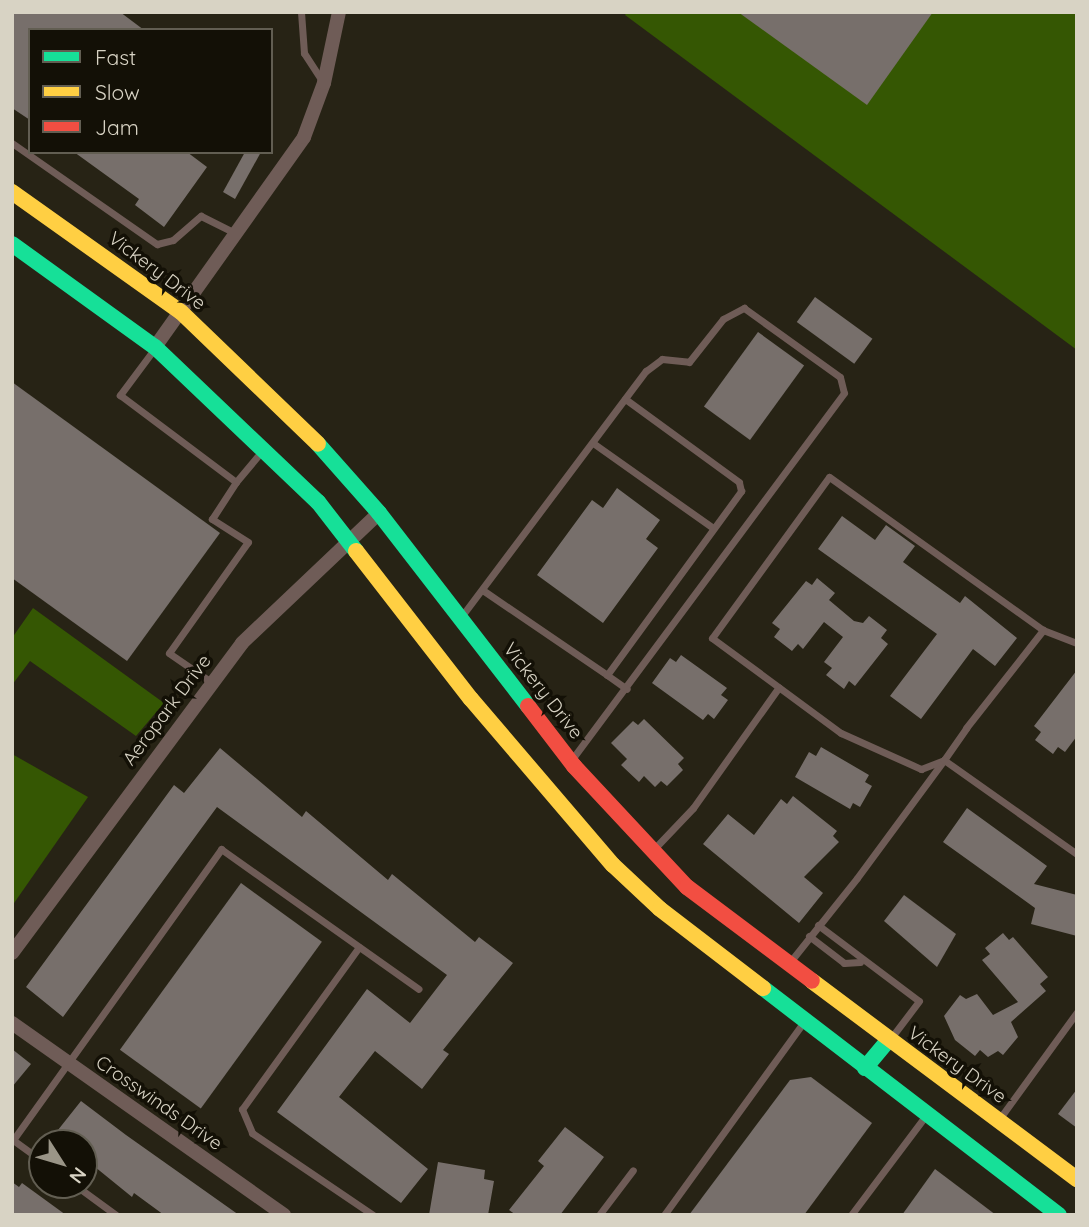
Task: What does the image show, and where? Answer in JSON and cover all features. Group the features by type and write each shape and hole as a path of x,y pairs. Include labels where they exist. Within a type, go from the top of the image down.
{"main road":[{"name":"Vickery Drive","path":"12,192 181,312 314,439 379,513 572,764 687,887 888,1041 1077,1178"},
{"path":"12,244 155,347 264,448 348,540 471,699 613,865 660,909 1051,1212"},
{"path":"548,787 572,764"},
{"path":"865,1069 888,1041"}],"street":[{"path":"155,347 238,235 304,137 324,83 339,12"},
{"name":"Aeropark Drive","path":"12,953 242,643 379,513"},
{"name":"Crosswinds Drive","path":"12,1023 284,1215"}],"lane":[{"path":"301,12 304,53 324,83"},
{"path":"12,143 157,244 173,240 201,216 238,235"},
{"path":"460,618 484,591 625,399 662,359 689,362 723,319 744,308 840,377 844,393 572,764"},
{"path":"155,347 120,395 236,482"},
{"path":"607,674 741,491 739,482 625,399"},
{"path":"593,443 713,528"},
{"path":"211,682 169,653 248,542 212,519 236,482 264,448"},
{"path":"944,760 921,769 841,733 712,638 829,477 1043,630 1077,643"},
{"path":"484,591 627,689"},
{"path":"787,965 1043,630"},
{"path":"653,850 693,808 779,687"},
{"path":"944,760 1077,853"},
{"path":"28,1151 13,1140 221,849 419,989"},
{"path":"818,925 855,950 860,962 919,1001 888,1041"},
{"path":"809,936 844,963 860,962"},
{"path":"359,947 242,1109 252,1133 373,1215"},
{"path":"998,1121 1077,1012"},
{"path":"664,1215 805,1021"},
{"path":"852,1215 926,1114"},
{"path":"599,1215 633,1170"},
{"path":"94,1199 116,1215"}],"green space":[{"path":"627,12 1077,12 1077,350 625,15"},
{"path":"33,608 164,703 136,736 30,661 12,685 12,638"},
{"path":"12,754 88,797 12,906"}],"building":[{"path":"12,12 120,12 141,28 28,28 28,119 12,108"},
{"path":"738,12 933,12 867,105"},
{"path":"77,154 190,154 207,167 164,227 135,205 139,199"},
{"path":"244,154 260,154 235,199 223,192"},
{"path":"815,297 872,339 854,364 797,322"},
{"path":"758,332 804,366 750,440 704,406"},
{"path":"12,382 220,533 127,661 12,578"},
{"path":"617,488 660,520 646,539 658,548 603,623 537,575 592,500 603,508"},
{"path":"842,516 875,540 886,525 915,546 903,562 960,603 965,596 1017,638 995,666 973,649 921,719 890,696 937,634 818,549"},
{"path":"817,578 835,593 829,600 854,621 863,623 869,616 887,630 881,638 888,644 855,686 849,681 844,689 826,675 832,668 824,662 843,637 824,622 803,649 798,644 792,651 774,637 780,629 772,623 806,581 812,585"},
{"path":"681,655 727,688 721,695 728,700 714,719 708,714 703,720 652,683 670,658 676,662"},
{"path":"1077,670 1077,736 1065,752 1058,747 1053,754 1035,740 1041,732 1034,726"},
{"path":"644,719 684,758 678,764 683,770 667,786 661,781 655,787 644,776 639,782 621,765 627,759 611,743 633,721 638,725"},
{"path":"821,747 869,775 865,782 872,786 860,807 853,803 850,809 795,777 809,752 816,756"},
{"path":"220,748 302,817 306,811 388,880 392,874 475,942 479,937 513,963 443,1050 449,1054 422,1089 375,1051 339,1097 428,1169 401,1203 277,1112 367,989 410,1023 447,975 217,807 63,1017 26,987 174,785 184,793"},
{"path":"793,796 837,831 833,836 839,842 804,877 823,893 799,923 703,844 728,814 754,835 781,799 787,804"},
{"path":"967,808 1047,866 1034,884 1077,895 1077,936 1031,924 1035,908 943,842"},
{"path":"241,883 322,942 201,1108 120,1050"},
{"path":"904,895 956,934 937,967 884,921"},
{"path":"1003,933 1009,940 1013,937 1048,977 1040,984 1046,991 1011,1022 1018,1037 1003,1055 998,1051 988,1057 980,1050 975,1056 955,1040 944,1016 960,995 966,999 977,994 993,1015 1018,1002 982,960 990,954 985,948"},
{"path":"12,1049 31,1064 12,1087"},
{"path":"811,1077 872,1123 804,1215 689,1215 790,1080"},
{"path":"1077,1089 1077,1128 1058,1114"},
{"path":"81,1101 239,1215 164,1215 134,1193 132,1197 98,1169 98,1129 59,1129"},
{"path":"565,1127 604,1157 560,1215 516,1215 509,1210 544,1166 538,1161"},
{"path":"438,1162 485,1170 484,1179 494,1181 488,1215 429,1215"},
{"path":"935,1169 996,1215 902,1215"},
{"path":"12,1182 19,1187 22,1183 28,1187 28,1199 44,1199 66,1215 12,1215"}],"traffic: fast":[{"path":"12,244 155,347 318,502 356,551"},
{"path":"318,444 379,513 528,706"},
{"path":"763,988 1059,1215"},
{"path":"865,1068 888,1041"}],"traffic: slow":[{"path":"12,192 181,312 318,444"},
{"path":"356,551 471,699 613,865 660,909 763,988"},
{"path":"812,981 1077,1179"}],"traffic: jam":[{"path":"528,706 574,766 687,887 812,981"}]}
